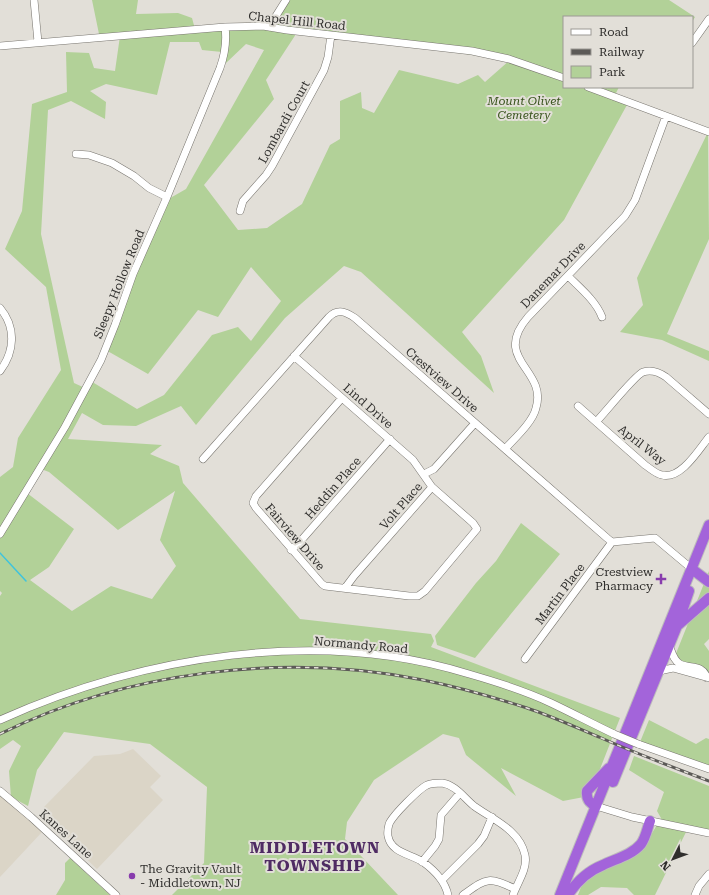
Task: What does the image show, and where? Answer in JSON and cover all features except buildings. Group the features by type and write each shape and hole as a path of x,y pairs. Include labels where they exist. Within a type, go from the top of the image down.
{"highway":[{"path":"599,806 622,763 677,626 709,525"},
{"path":"563,894 599,806 616,758 694,570 709,543"},
{"path":"694,570 709,582"},
{"path":"677,626 709,598"},
{"path":"599,806 589,801 587,798 587,791 610,767 616,758"},
{"path":"563,894 590,872 637,847 643,840 650,821"}],"street":[{"path":"34,0 38,42"},
{"path":"269,27 286,0"},
{"path":"693,42 709,19"},
{"name":"Chapel Hill Road","path":"0,46 225,27 269,27 472,51 509,59 563,78"},
{"name":"Sleepy Hollow Road","path":"0,534 65,427 100,360 115,325 133,274 167,197 223,57 226,40 225,27"},
{"name":"Lombardi Court","path":"240,211 243,201 272,166 319,82 327,61 331,35"},
{"path":"591,88 709,132"},
{"name":"Danemar Drive","path":"505,449 532,417 538,402 536,384 531,375 520,362 517,354 515,343 517,334 522,324 528,317 620,223 628,212 666,116"},
{"path":"76,154 89,155 112,163 134,176 150,188 167,197"},
{"path":"568,276 595,304 602,317"},
{"path":"0,308 10,324 12,342 7,360 0,371"},
{"name":"Crestview Drive","path":"203,459 332,314 339,311 346,312 355,318 612,542"},
{"name":"Lind Drive","path":"294,356 390,439 413,460 424,474"},
{"path":"596,422 640,374 651,370 660,372 709,414"},
{"name":"Fairview Drive","path":"342,398 256,496 253,503 291,550 322,584 330,587 409,596 418,596 425,591 477,529 474,523 432,487"},
{"name":"April Way","path":"578,406 646,465 656,473 664,476 669,476 681,470 709,437"},
{"name":"Volt Place","path":"345,588 432,487 424,474 434,469 475,423"},
{"name":"Heddin Place","path":"291,550 298,544 390,439"},
{"path":"612,542 654,538 694,570"},
{"name":"Martin Place","path":"525,659 612,542"},
{"path":"669,645 673,657 677,661 683,665 700,668 706,673 708,678"},
{"name":"Normandy Road","path":"0,720 54,698 95,684 139,672 186,662 259,653 332,652 391,656 468,673 507,686 540,698 638,744 709,769"},
{"path":"659,671 673,668 708,678"},
{"path":"448,895 442,880 433,870 422,862 400,852 393,846 388,835 389,824 394,817 419,791 428,785 437,783 446,784 456,789 473,805 510,830 523,849 526,860 514,892 497,881 487,880 478,884 463,895"},
{"name":"Kanes Lane","path":"0,791 31,817 116,895"},
{"path":"422,862 437,843 441,815 460,793"},
{"path":"599,806 632,817 709,833"},
{"path":"442,880 461,863 482,840 492,817"},
{"path":"695,895 699,886 709,874"}],"shaded area":[{"path":"133,749 161,776 150,787 163,800 97,869 49,823 44,807 94,756 120,754"},
{"path":"0,795 42,832 0,877"}],"green space":[{"name":"Mount Olivet Cemetery","path":"92,0 138,0 136,14 178,13 192,18 195,29 263,28 283,0 669,0 695,17 693,20 693,16 563,16 563,88 618,88 614,97 628,103 564,220 462,332 481,356 494,393 361,272 344,266 285,318 196,425 181,406 136,426 103,425 82,413 68,439 162,445 150,454 179,466 183,483 300,619 431,634 434,641 431,647 620,718 591,792 584,797 563,801 501,768 516,796 466,755 459,738 443,734 374,780 347,822 345,839 398,895 172,895 204,863 207,787 150,744 64,732 37,770 28,806 11,797 9,771 21,746 13,740 0,749 0,596 2,593 0,591 0,477 13,467 18,438 61,370 46,287 5,249 22,211 32,104 67,92 66,52 89,53 94,68 115,71 120,36 99,34","holes":["298,31 510,60 485,82 478,75 458,84 399,70 374,113 362,108 361,92 340,101 340,139 330,145 302,204 267,228 238,230 204,185 274,99 266,80","170,42 199,42 202,50 222,52 226,63 246,44 264,50 186,189 165,201 104,349 148,374 198,310 218,317 251,267 281,301 251,341 238,327 212,335 164,395 137,409 89,380 85,388 74,383 41,234 48,110 71,101 105,119 106,102 90,91 106,84 157,95","41,469 49,472 118,530 175,491 160,540 176,566 152,599 111,586 72,611 30,580 49,567 74,529 27,493"]},
{"path":"708,132 709,239 667,334 709,351 709,361 662,340 620,332 643,305 637,278"},
{"path":"521,523 560,554 475,658 437,645 435,636 476,583 496,561"},
{"path":"709,571 709,639 704,644 709,651 709,674 684,668 675,656"},
{"path":"649,720 696,744 706,738 709,739 709,767 640,742"},
{"path":"634,756 709,786 709,831 688,828 655,895 634,895 627,888 601,887 588,895 578,895 583,882 648,840 661,818 657,811 664,792 629,770"},
{"path":"70,858 110,895 56,895 65,880 65,863"}],"waterway":[{"path":"0,553 26,581"}],"railway":[{"path":"0,734 49,712 100,695 153,682 207,673 262,668 316,668 370,672 423,680 488,696 545,714 709,781"}],"place":[{"name":"Crestview Pharmacy","path":"661,579"},
{"name":"The Gravity Vault - Middletown, NJ","path":"132,876"}],"district":[{"name":"MIDDLETOWN TOWNSHIP","path":"315,856"}]}
